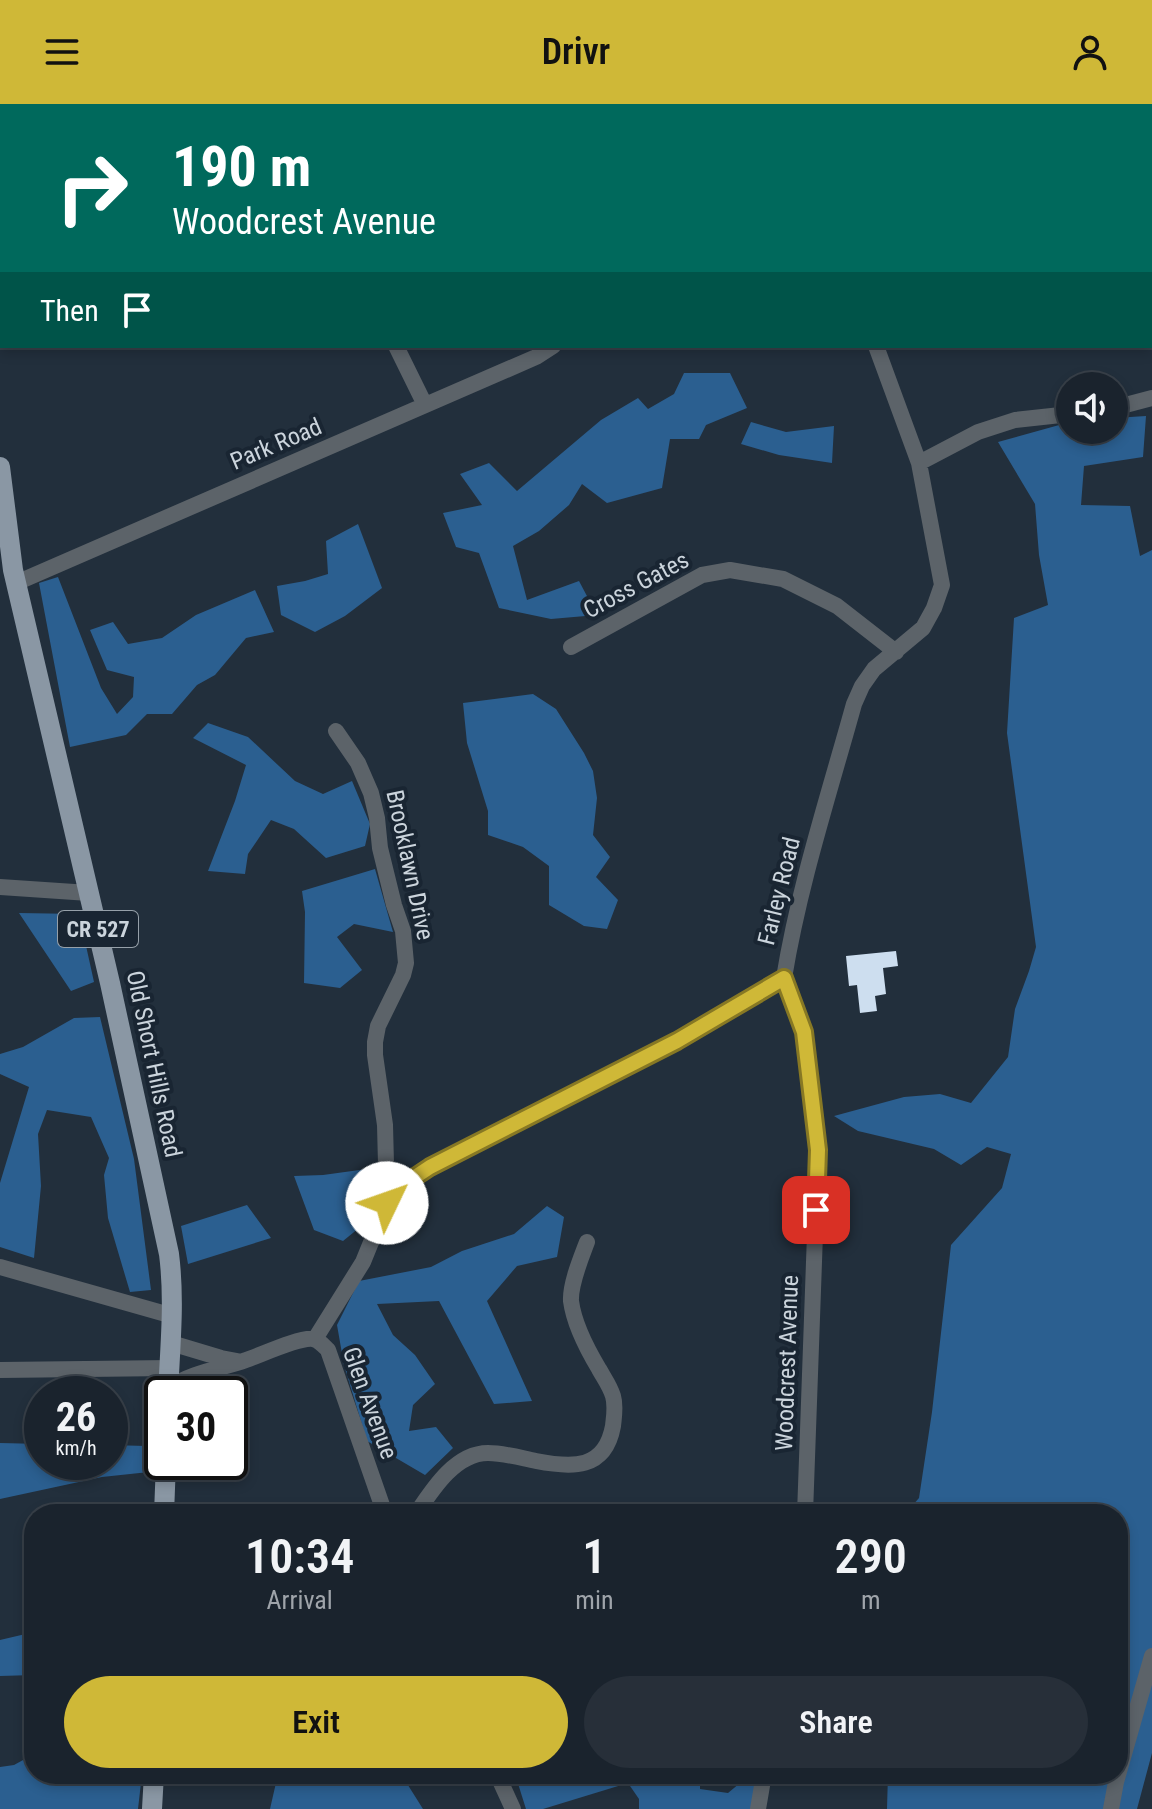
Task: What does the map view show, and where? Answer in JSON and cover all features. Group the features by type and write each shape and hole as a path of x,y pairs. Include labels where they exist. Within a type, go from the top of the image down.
{"main road":[{"name":"Old Short Hills Road","path":"0,467 16,583 169,1254 173,1285 169,1376"},
{"path":"164,1504 165,1480"},
{"path":"152,1809 153,1784"}],"street":[{"path":"397,348 425,405"},
{"name":"Farley Road","path":"315,1339 363,1262 387,1203 406,1183 430,1167 677,1041 784,978 814,849 854,704 874,669 923,628 942,585 919,463 877,348"},
{"name":"Park Road","path":"16,583 425,405 534,351"},
{"path":"1128,404 1152,398"},
{"path":"919,463 978,432 1015,420 1056,416"},
{"name":"Cross Gates","path":"571,647 702,575 730,570 783,579 837,606 896,652"},
{"name":"Brooklawn Drive","path":"336,731 358,763 371,793 380,848 403,931 406,963 403,975 378,1026 375,1042 385,1125 387,1203"},
{"path":"0,887 89,893"},
{"name":"Woodcrest Avenue","path":"784,978 804,1032 818,1150 805,1504"},
{"path":"423,1504 439,1483 469,1457 488,1453 576,1466 598,1456 606,1446 612,1432 613,1394 587,1346 571,1299 587,1242"},
{"path":"0,1267 173,1316"},
{"name":"Glen Avenue","path":"194,1376 296,1342 315,1339 328,1350 382,1504"},
{"path":"171,1343 221,1358 243,1361"},
{"path":"0,1370 144,1381"},
{"path":"1128,1740 1152,1656"},
{"path":"502,1784 513,1809"},
{"path":"758,1809 762,1784"},
{"path":"1111,1809 1116,1784"}],"shaded area":[{"path":"684,373 730,373 747,408 706,425 699,439 670,439 662,488 607,503 582,484 569,505 539,531 513,546 527,600 579,581 597,615 551,619 499,608 479,553 456,547 443,513 482,505 460,474 489,463 517,491 601,420 638,398 648,409 674,394"},
{"path":"1146,416 1143,457 1084,466 1081,505 1130,506 1140,556 1152,550 1152,1753 1137,1809 887,1809 888,1784 1128,1784 1128,1504 914,1504 919,1498 932,1412 951,1245 1002,1188 1011,1154 987,1147 961,1165 934,1149 858,1131 834,1116 904,1097 940,1094 971,1103 1008,1057 1015,1009 1036,947 1007,733 1014,618 1048,605 1039,555 1035,504 998,442 1056,426 1056,444 1128,444 1128,417"},
{"path":"751,422 786,432 834,426 832,463 779,455 741,444"},
{"path":"358,524 382,588 345,616 315,632 281,615 277,586 328,574 326,541"},
{"path":"58,577 101,688 117,714 133,697 134,677 107,670 90,630 113,622 128,644 162,638 196,615 255,590 274,632 246,638 215,675 197,685 172,714 147,714 126,735 70,747 39,583"},
{"path":"533,694 556,709 593,771 597,798 593,835 610,857 596,877 618,900 607,929 584,926 549,905 549,866 523,847 488,835 488,811 467,743 463,703"},
{"path":"208,723 248,737 295,781 323,794 352,781 370,824 365,846 326,858 294,829 271,820 248,854 245,874 208,871 246,765 193,738"},
{"path":"375,869 393,932 354,924 337,937 362,970 340,988 304,983 305,912 302,891"},
{"path":"19,913 79,914 94,982 71,991"},
{"path":"100,1017 134,1159 151,1290 130,1292 108,1218 104,1175 109,1158 91,1117 47,1110 38,1134 41,1186 34,1258 0,1247 0,1183 29,1087 0,1074 0,1054 23,1047 74,1018"},
{"path":"374,1168 373,1197 359,1228 343,1241 314,1230 294,1176"},
{"path":"247,1205 271,1238 188,1264 181,1226"},
{"path":"547,1206 564,1217 557,1257 517,1266 487,1301 532,1401 494,1404 439,1301 377,1304 393,1335 415,1355 435,1384 413,1405 409,1431 436,1427 453,1448 425,1475 367,1441 344,1365 337,1325 359,1281 431,1267 462,1251 514,1234"},
{"path":"0,1443 24,1444 24,1480 88,1480 0,1499"},
{"path":"128,1446 144,1446 144,1473 128,1474"},
{"path":"24,1634 24,1675 0,1676 0,1640"},
{"path":"24,1760 24,1784 141,1784 138,1809 0,1809 0,1767"},
{"path":"276,1784 407,1784 423,1809 270,1809"},
{"path":"518,1784 625,1784 543,1809 526,1809"},
{"path":"629,1784 700,1784 700,1789 728,1793 739,1784 757,1784 753,1809 639,1809 639,1799"}],"building":[{"path":"896,951 898,966 883,968 886,994 875,996 877,1011 860,1013 857,985 849,986 846,956"}],"route":[{"path":"387,1203 406,1183 430,1167 677,1041 784,978 804,1032 818,1150 816,1210"}]}
